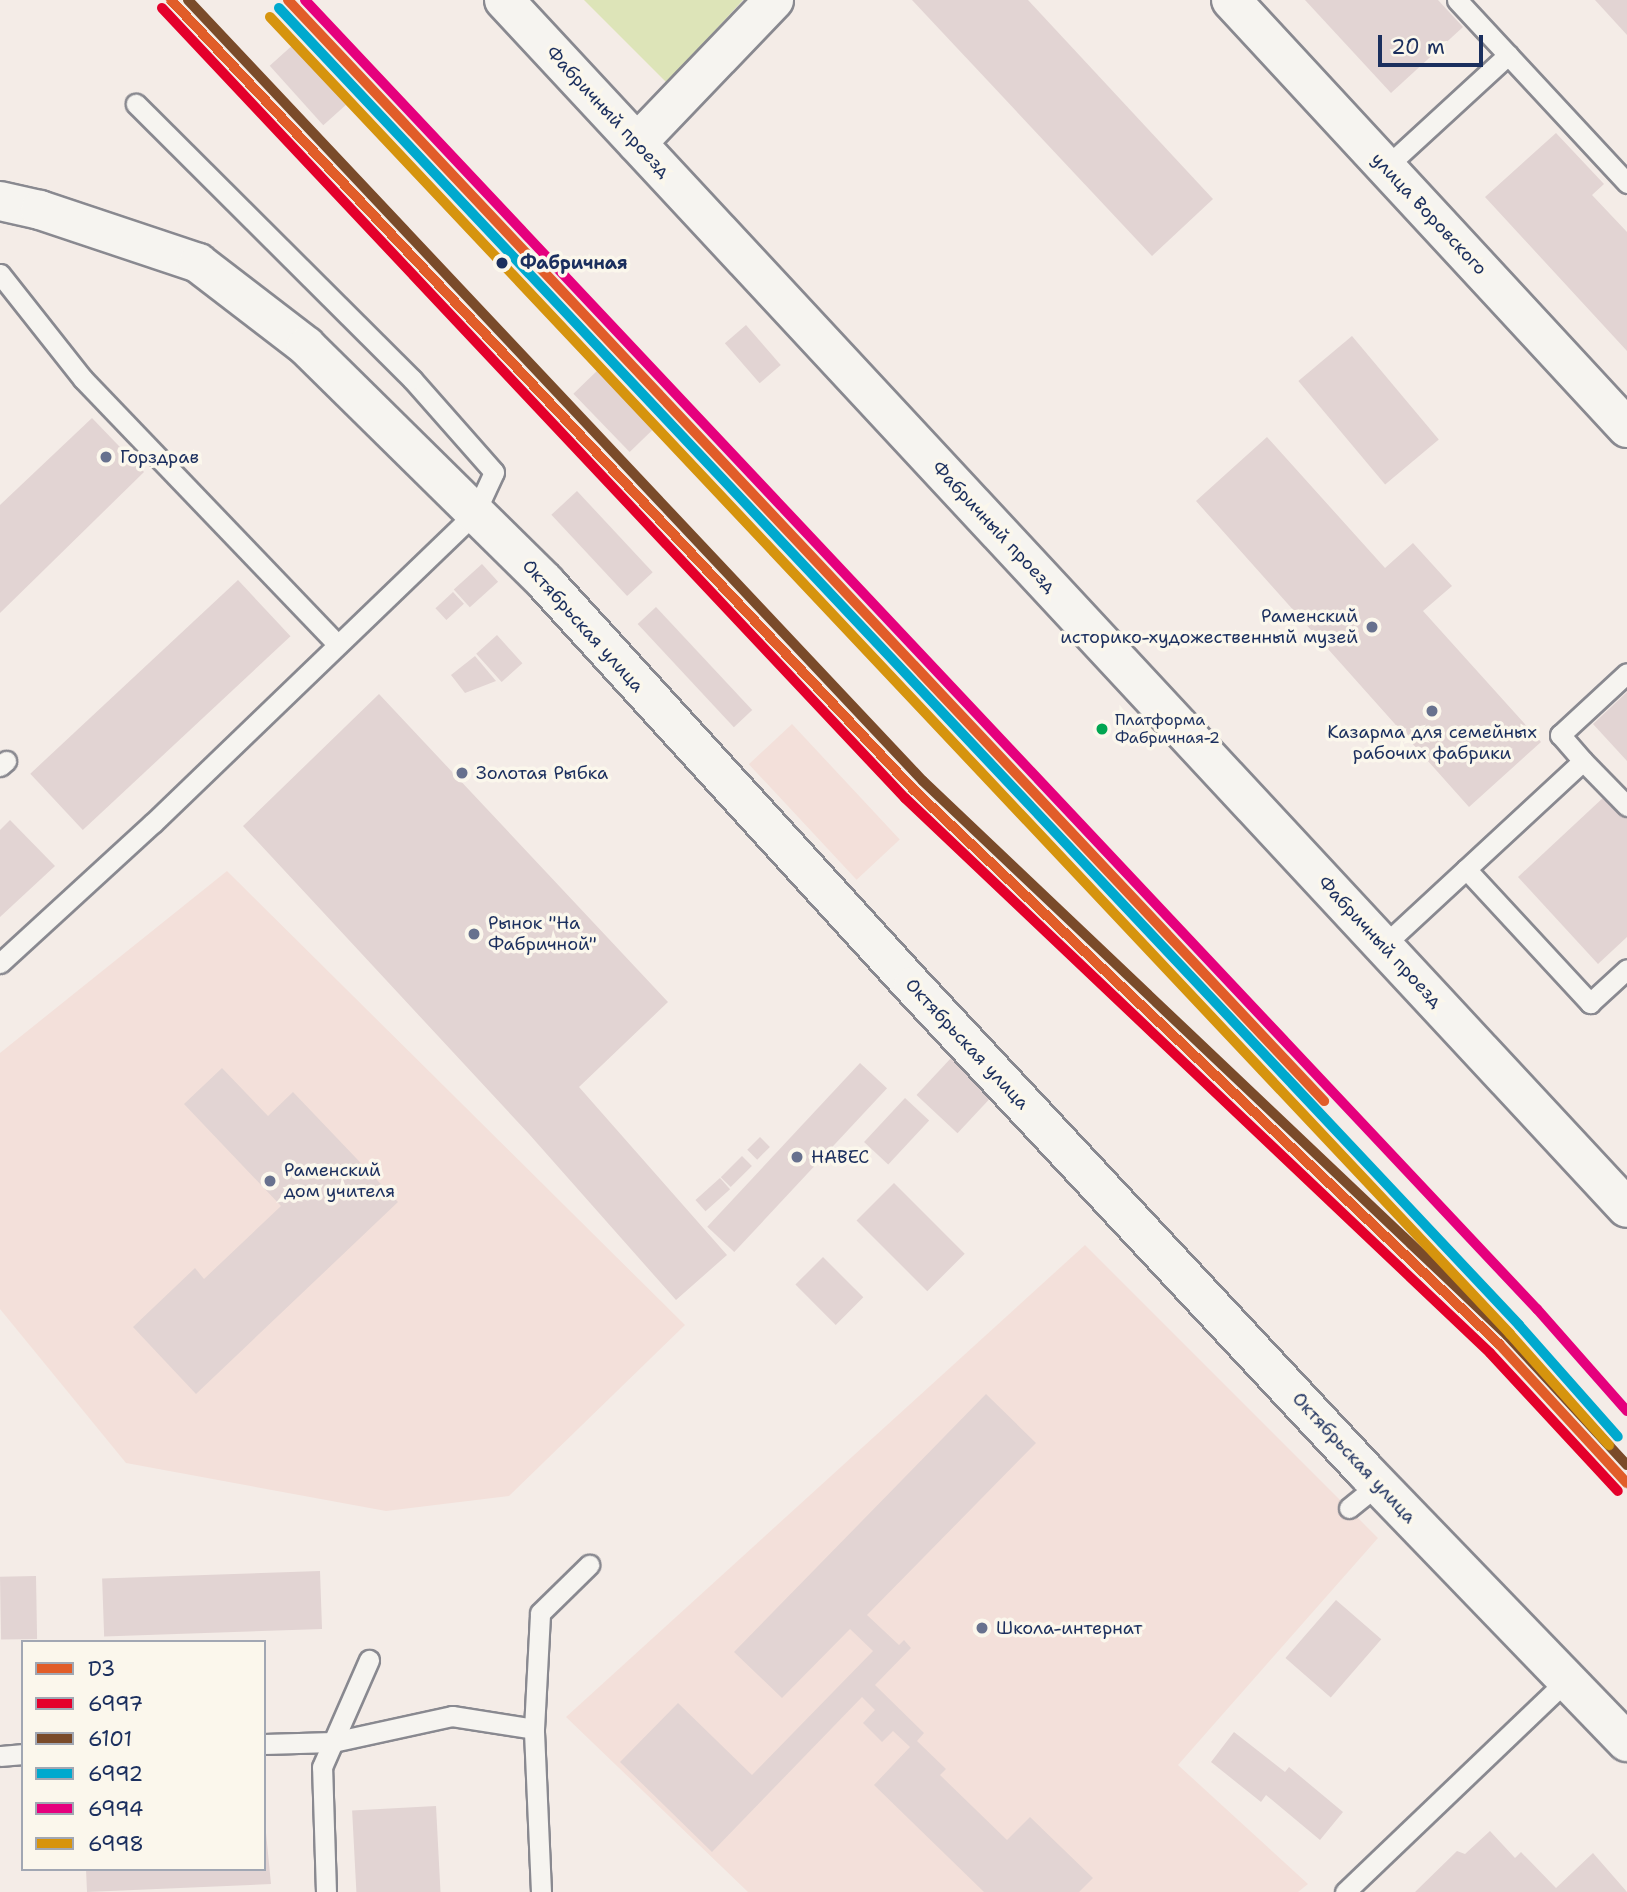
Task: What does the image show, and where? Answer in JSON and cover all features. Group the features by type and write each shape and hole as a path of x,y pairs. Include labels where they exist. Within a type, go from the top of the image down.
{"street":[{"name":"Фабричный проезд","path":"504,0 1627,1208"},
{"path":"637,143 774,0"},
{"name":"улица Воровского","path":"1231,0 1627,428"},
{"name":"Октябрьская улица","path":"0,201 40,210 198,263 306,346 545,582 904,976 1378,1484 1627,1742"}],"lane":[{"path":"1457,0 1627,183"},
{"path":"1386,167 1508,55"},
{"path":"0,963 153,823 475,513 494,472 464,434 136,104"},
{"path":"0,274 83,379 337,644"},
{"path":"1627,673 1560,735 1627,806"},
{"path":"1383,946 1583,761"},
{"path":"1466,869 1590,1003 1627,969"},
{"path":"1349,1508 1378,1484"},
{"path":"541,1892 534,1729 540,1614 589,1565"},
{"path":"326,1892 322,1767 369,1660"},
{"path":"1345,1892 1567,1680"},
{"path":"266,1744 333,1742 452,1716 534,1729"},
{"path":"0,1756 21,1754"}],"shaded area":[{"path":"792,724 900,840 857,880 749,764"},
{"name":"Раменский дом учителя","path":"227,871 685,1325 509,1496 386,1511 126,1463 0,1309 0,1053"},
{"name":"Школа-интернат","path":"1085,1245 1378,1538 1178,1765 1308,1884 1298,1892 748,1892 566,1717"}],"green space":[{"path":"584,0 743,0 667,83"}],"building":[{"path":"912,0 1028,0 1213,199 1152,256"},
{"path":"1305,0 1438,0 1463,27 1391,93"},
{"path":"1595,0 1627,0 1627,35"},
{"path":"295,43 349,102 323,125 270,66"},
{"path":"1556,133 1604,184 1592,195 1627,232 1627,351 1485,197"},
{"path":"746,325 781,365 760,383 725,343"},
{"path":"1352,336 1439,439 1385,484 1298,381"},
{"path":"600,368 656,426 630,452 573,394"},
{"path":"92,418 144,472 0,613 0,505"},
{"path":"1267,437 1385,568 1413,543 1452,586 1423,611 1541,742 1469,807 1196,501"},
{"path":"577,491 653,572 627,596 551,515"},
{"path":"482,564 498,582 470,607 454,589"},
{"path":"238,580 291,636 83,830 30,774"},
{"path":"453,592 464,604 446,620 435,608"},
{"path":"656,607 752,710 734,727 638,624"},
{"path":"497,635 522,663 502,682 476,654"},
{"path":"475,656 496,681 465,693 451,675"},
{"path":"1627,692 1627,761 1593,724"},
{"name":"Рынок \"На Фабричной\"","path":"379,694 668,1002 579,1087 727,1255 676,1300 529,1134 243,826"},
{"path":"1605,796 1627,819 1627,937 1598,964 1518,877"},
{"path":"10,820 55,866 0,917 0,830"},
{"path":"952,1057 993,1095 957,1133 917,1095"},
{"name":"НАВЕС","path":"860,1063 887,1088 734,1252 707,1227"},
{"path":"222,1068 268,1116 293,1092 398,1202 196,1394 133,1327 195,1268 204,1279 281,1206 184,1104"},
{"path":"905,1098 929,1121 888,1164 864,1142"},
{"path":"760,1137 770,1147 757,1160 747,1150"},
{"path":"742,1156 752,1166 731,1187 721,1177"},
{"path":"720,1178 730,1189 706,1211 695,1200"},
{"path":"894,1183 965,1254 927,1291 857,1220"},
{"path":"823,1257 863,1297 836,1325 795,1285"},
{"path":"986,1394 1036,1443 867,1615 899,1645 904,1640 911,1648 875,1685 924,1733 917,1741 946,1769 940,1775 1007,1840 1030,1817 1093,1878 1079,1892 984,1892 874,1785 910,1747 893,1731 882,1742 863,1723 875,1710 862,1697 712,1852 620,1762 678,1703 752,1775 873,1651 850,1629 782,1698 734,1652"},
{"path":"320,1571 322,1629 104,1637 102,1579"},
{"path":"36,1576 37,1639 1,1640 0,1577"},
{"path":"1336,1600 1381,1639 1331,1697 1285,1658"},
{"path":"1234,1732 1285,1772 1289,1767 1343,1812 1320,1840 1266,1795 1261,1802 1211,1762"},
{"path":"436,1806 441,1892 356,1892 352,1810"},
{"path":"1490,1831 1515,1858 1521,1852 1556,1888 1593,1853 1627,1892 1415,1892 1457,1851 1465,1854"},
{"path":"266,1833 271,1884 87,1892 86,1871 266,1871"}],"transit line":[{"name":"D3","path":"171,0 914,790 1499,1344 1627,1483"},
{"name":"6101","path":"188,0 923,781 1507,1335 1627,1465"},
{"name":"D3","path":"288,0 1324,1101"},
{"name":"6994","path":"305,0 1537,1309 1627,1411"},
{"name":"6997","path":"162,8 905,798 1490,1353 1618,1491"},
{"name":"6992","path":"279,8 1519,1325 1618,1437"},
{"name":"6998","path":"270,17 1510,1334 1609,1445"}],"place":[{"name":"Фабричная","path":"502,263"},
{"name":"Горздрав","path":"106,457"},
{"name":"Раменский историко-художественный музей","path":"1372,627"},
{"name":"Казарма для семейных рабочих фабрики","path":"1432,711"},
{"name":"Платформа Фабричная-2","path":"1102,729"},
{"name":"Золотая Рыбка","path":"462,773"},
{"name":"Рынок \"На Фабричной\"","path":"474,934"},
{"name":"НАВЕС","path":"797,1157"},
{"name":"Раменский дом учителя","path":"270,1181"},
{"name":"Школа-интернат","path":"982,1628"}]}
